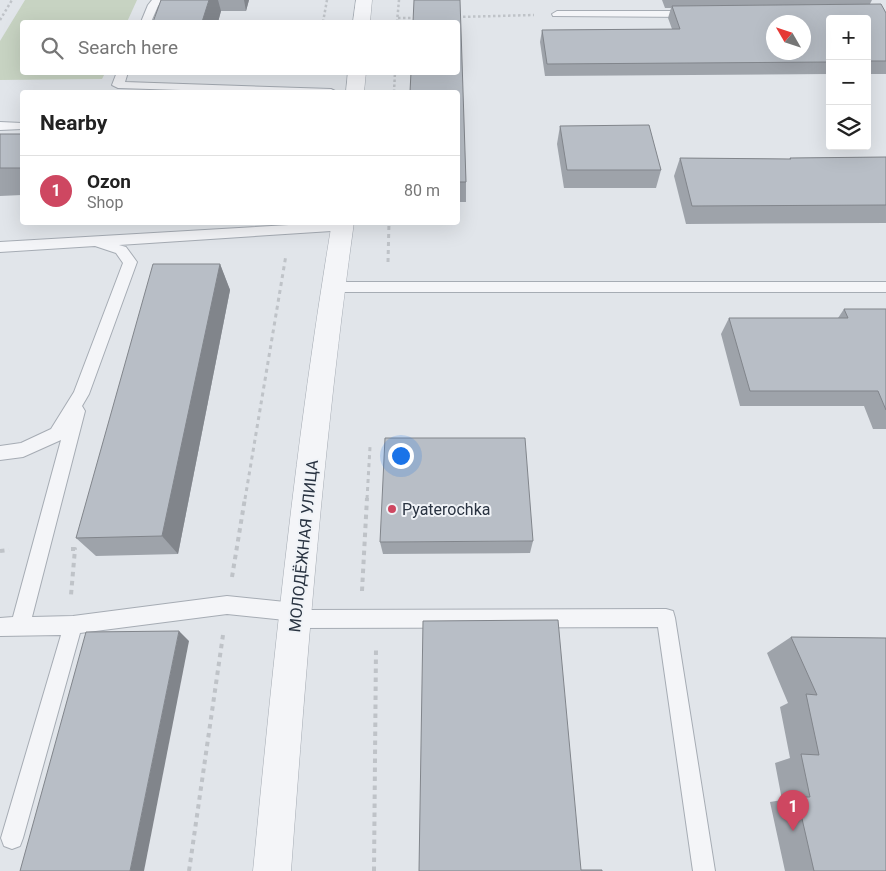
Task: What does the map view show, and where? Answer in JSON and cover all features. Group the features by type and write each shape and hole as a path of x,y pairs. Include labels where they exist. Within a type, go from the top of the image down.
{"street":[{"path":"362,20 364,0"},
{"path":"355,90 357,75"},
{"name":"МОЛОДЁЖНАЯ УЛИЦА","path":"272,871 295,616 333,287 342,225"}],"lane":[{"path":"147,20 158,0"},
{"path":"557,14 704,14"},
{"path":"122,75 118,85 269,90"},
{"path":"0,126 20,126"},
{"path":"0,247 290,230 342,225"},
{"path":"20,626 81,394 130,262 121,250 91,241"},
{"path":"333,287 886,287"},
{"path":"0,453 23,450 57,434 81,394"},
{"path":"0,627 73,625 228,605 295,616 377,619 666,618 704,871"},
{"path":"12,838 73,625"}],"path":[{"path":"0,20 12,0"},
{"path":"323,20 327,0"},
{"path":"399,0 398,18 418,18"},
{"path":"457,17 557,14"},
{"path":"394,90 395,75"},
{"path":"387,287 389,225"},
{"path":"189,871 228,605 290,230"},
{"path":"370,447 362,598 377,619 374,871"}],"green space":[{"path":"25,0 137,0 128,20 20,20 20,75 104,75 102,79 0,80 0,41"}],"building":[{"path":"161,0 209,0 203,20 154,20"},
{"path":"414,0 460,0 466,182 460,182 460,90 410,90 411,75 460,75 460,20 413,20"},
{"path":"881,4 886,13 886,61 871,61 871,15 826,15 826,62 547,64 542,30 680,29 672,6"},
{"path":"649,125 661,170 567,170 560,126"},
{"path":"0,134 20,134 20,168 0,168"},
{"path":"886,157 886,205 692,206 680,158 791,159"},
{"path":"153,264 220,264 162,536 76,538"},
{"path":"844,309 886,309 886,410 878,391 750,391 729,318 848,318"},
{"path":"385,438 525,438 533,541 380,542"},
{"path":"558,620 581,870 602,871 419,871 423,621"},
{"path":"179,631 130,871 20,871 86,632"},
{"path":"791,637 886,638 886,871 814,871 797,797 810,797 801,754 819,755 806,694 817,695"}],"place":[{"name":"Pyaterochka","path":"392,509"},
{"name":"Ozon","path":"793,831"}]}
